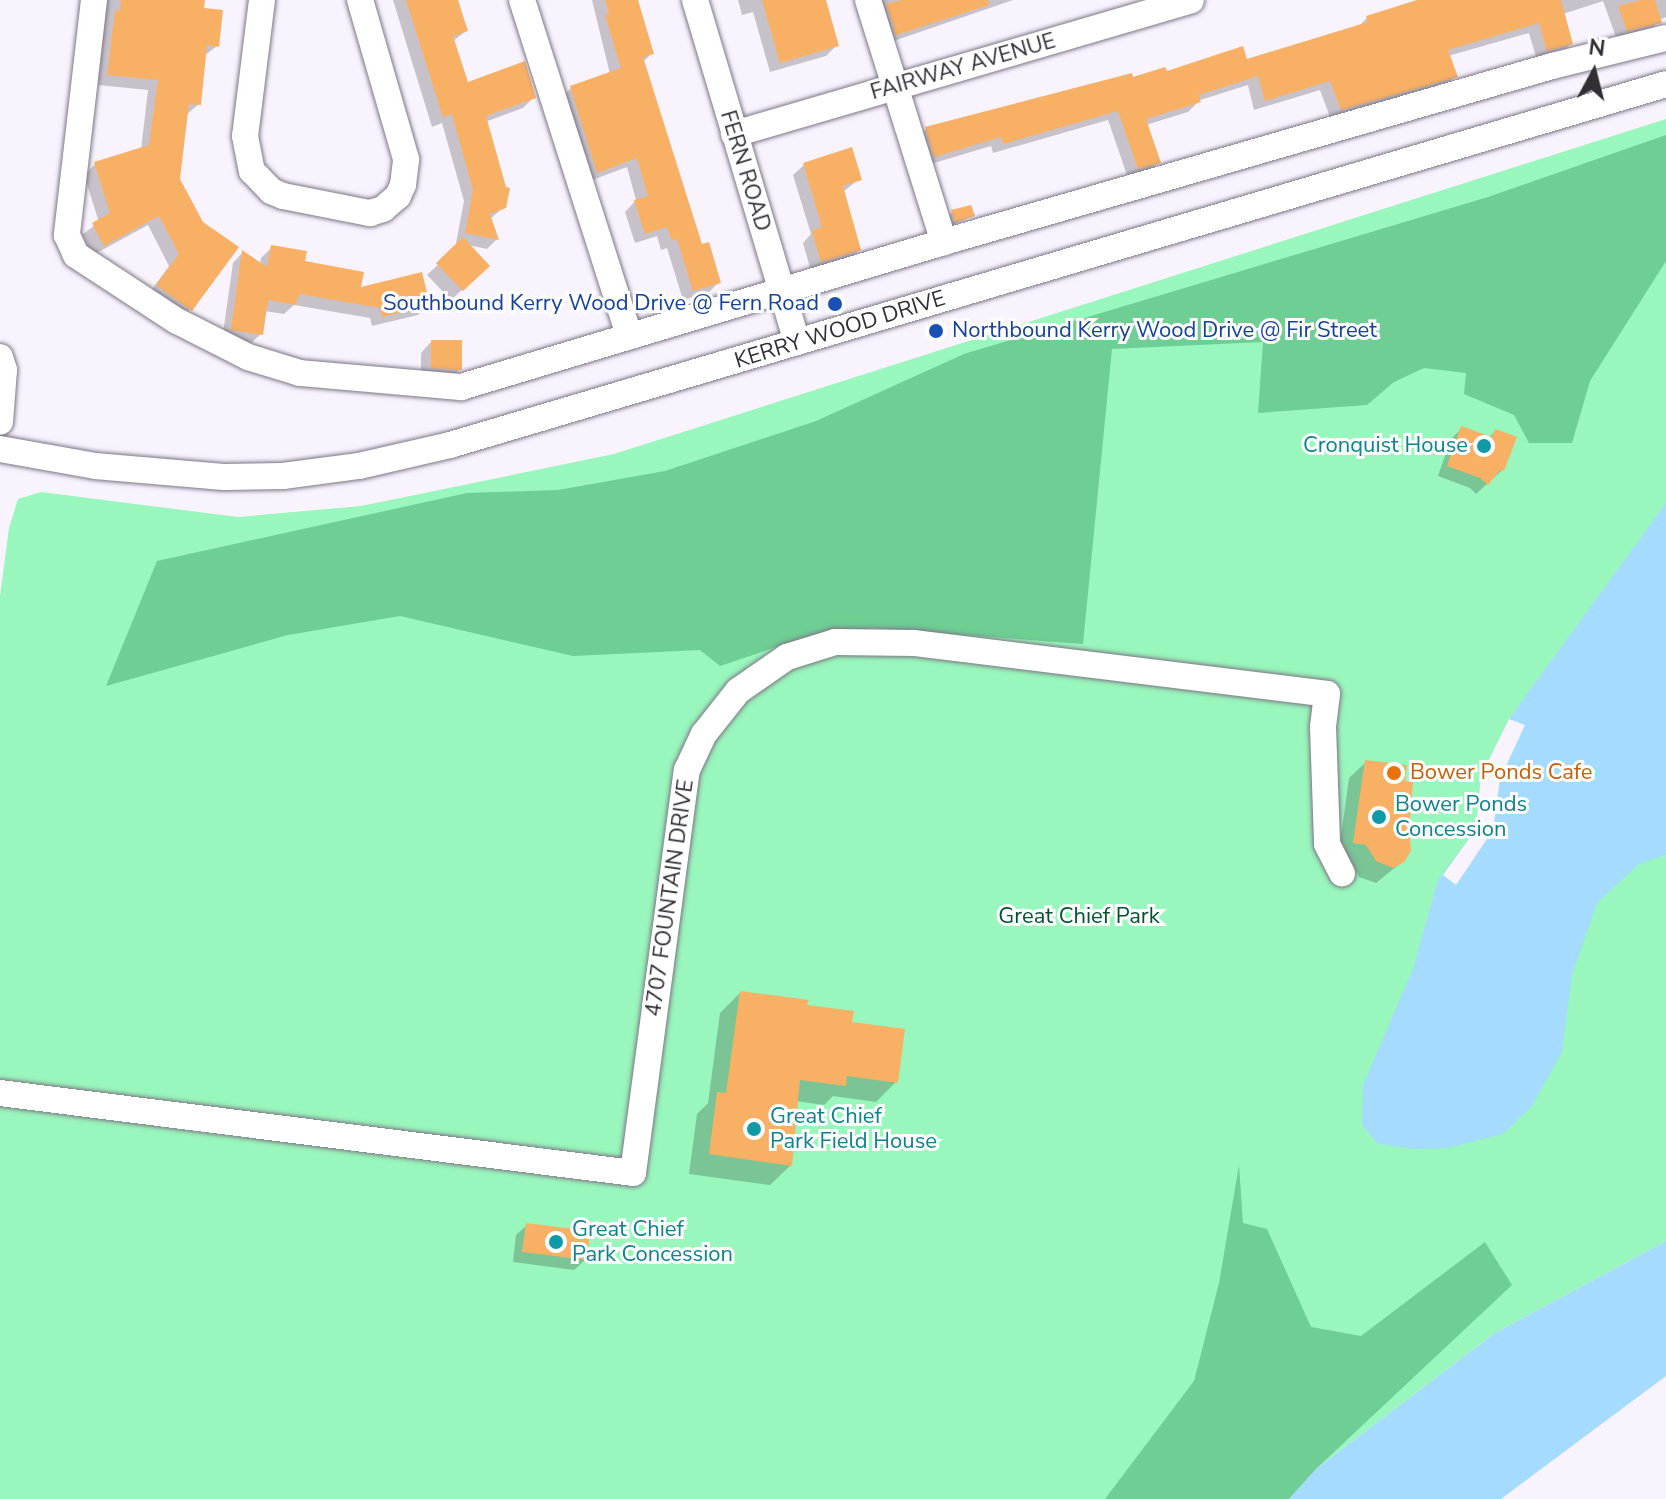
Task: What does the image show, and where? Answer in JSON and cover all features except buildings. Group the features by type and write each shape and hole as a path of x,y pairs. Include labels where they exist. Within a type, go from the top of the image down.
{"street":[{"path":"94,0 67,235 76,255 177,321 248,357 300,373 461,387 944,242 1552,66 1666,38"},
{"path":"262,0 245,136 252,171 260,182 283,196 370,213 383,209 398,196 403,185 406,159 360,0"},
{"path":"522,0 629,336"},
{"name":"FERN ROAD","path":"695,0 797,342"},
{"path":"868,0 944,242"},
{"name":"FAIRWAY AVENUE","path":"734,134 1191,0"},
{"name":"KERRY WOOD DRIVE","path":"0,449 95,466 224,477 283,476 359,466 450,445 1666,84"},
{"path":"0,357 4,370 0,422"},
{"name":"4707 FOUNTAIN DRIVE","path":"0,1093 633,1173 687,770 704,734 738,691 787,657 835,642 914,643 1327,694 1323,727 1327,844 1342,873"}],"green space":[{"name":"Great Chief Park","path":"1666,119 1666,1241 1495,1333 1317,1468 1289,1499 0,1499 0,596 9,528 18,499 41,492 238,517 361,506 614,454"},
{"path":"1666,135 1666,261 1590,381 1572,443 1529,443 1514,415 1464,394 1466,373 1424,368 1394,382 1367,405 1258,413 1263,342 1112,349 1083,644 873,628 797,640 720,666 700,650 573,656 400,616 288,635 106,686 157,561 467,493 558,490 665,471 816,421 964,354 1488,197"},
{"path":"1239,1165 1243,1223 1267,1229 1311,1327 1361,1336 1485,1242 1512,1285 1317,1468 1289,1499 1105,1499 1194,1381 1219,1283"}],"water":[{"path":"1666,503 1666,855 1639,864 1597,903 1572,975 1562,1052 1532,1106 1503,1134 1448,1148 1415,1149 1378,1144 1362,1125 1363,1085 1413,969 1438,880 1476,829 1481,776 1509,719"},
{"path":"1666,1241 1666,1376 1501,1499 1289,1499 1317,1468 1495,1333"}],"pier":[{"path":"1509,719 1525,725 1500,779 1493,830 1456,885 1443,875 1476,829 1481,776"}],"place":[{"name":"Southbound Kerry Wood Drive @ Fern Road","path":"835,304"},
{"name":"Northbound Kerry Wood Drive @ Fir Street","path":"936,331"},
{"name":"Cronquist House","path":"1484,446"},
{"name":"Bower Ponds Cafe","path":"1394,773"},
{"name":"Bower Ponds Concession","path":"1379,817"},
{"name":"Great Chief Park Field House","path":"754,1129"},
{"name":"Great Chief Park Concession","path":"556,1242"}]}
